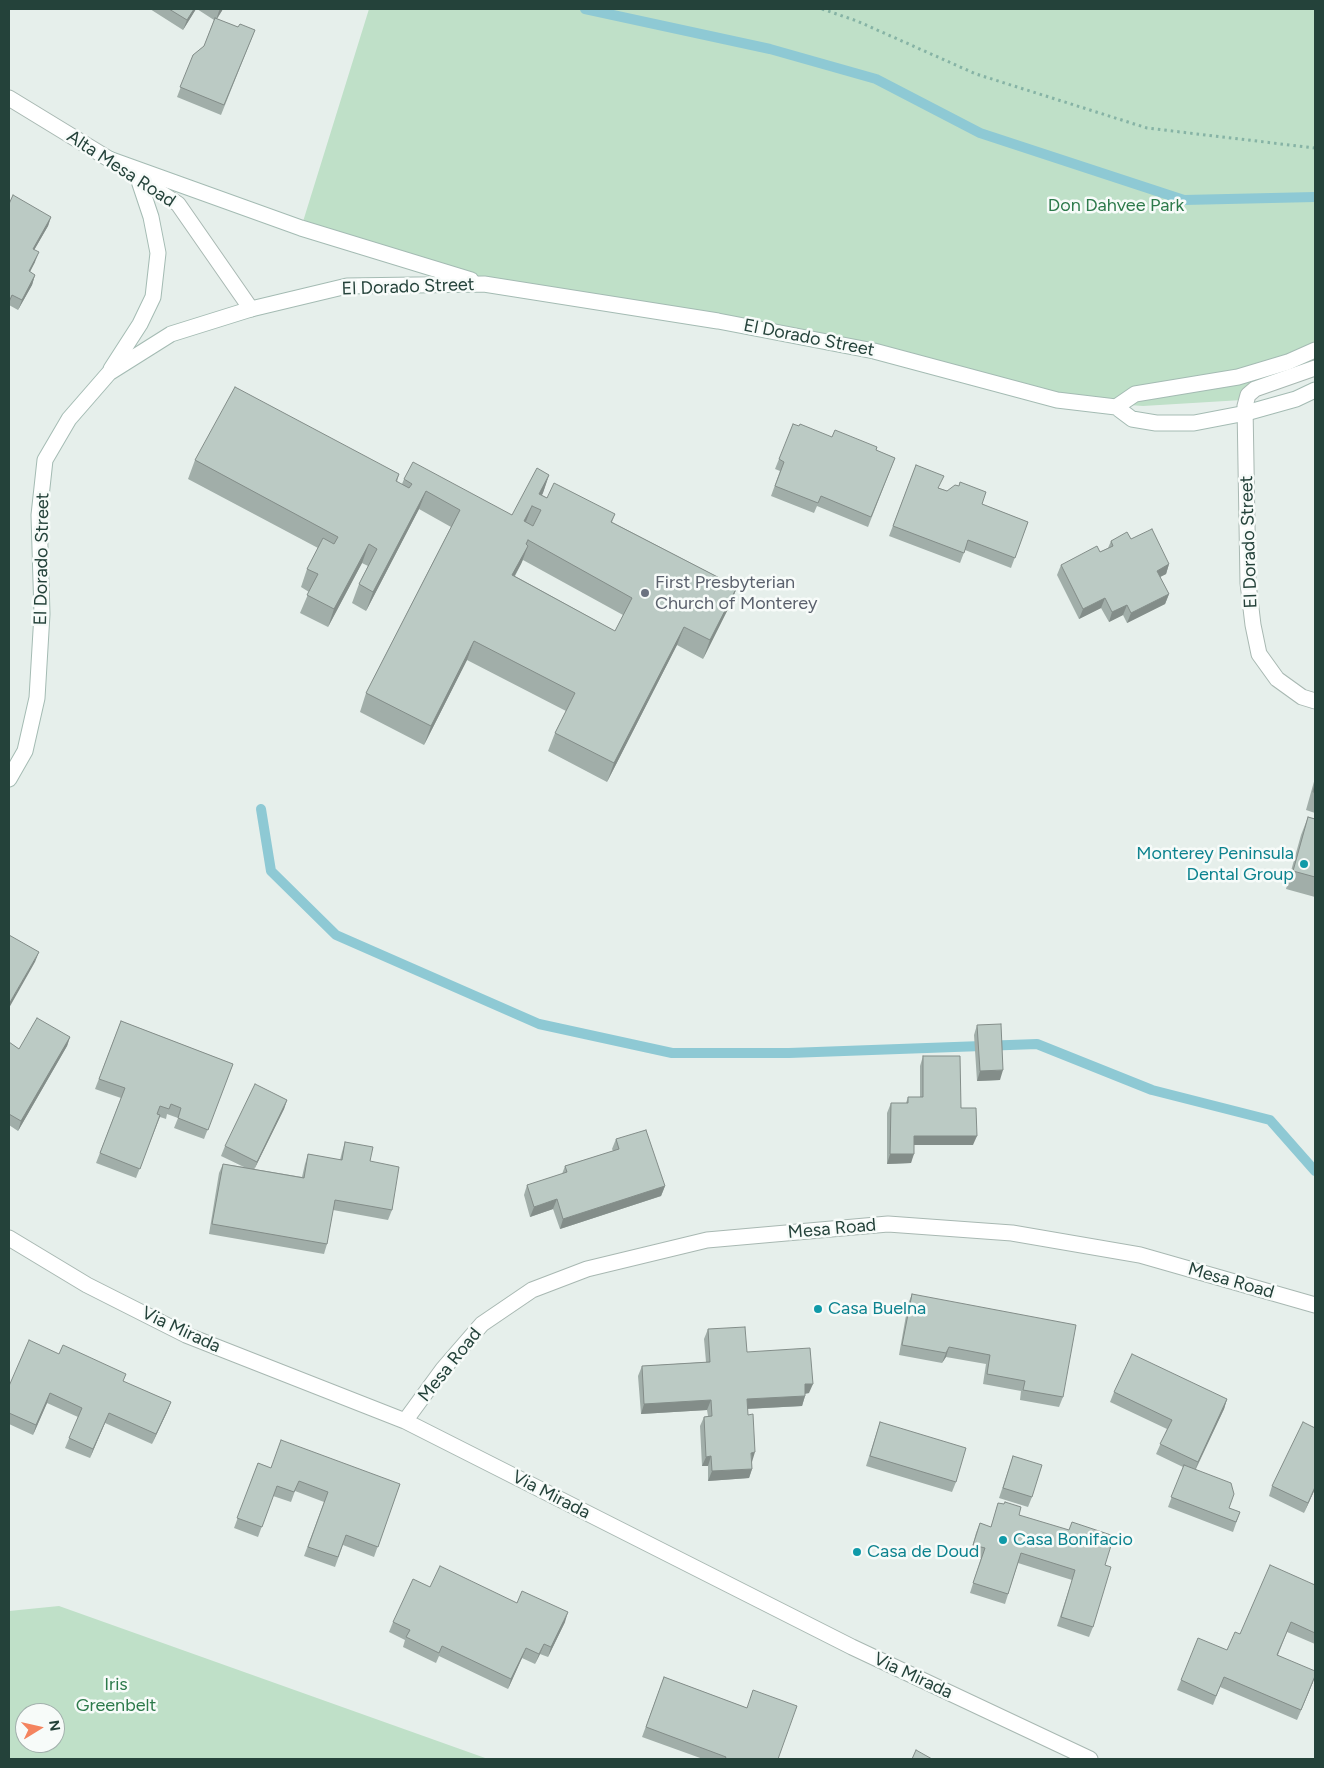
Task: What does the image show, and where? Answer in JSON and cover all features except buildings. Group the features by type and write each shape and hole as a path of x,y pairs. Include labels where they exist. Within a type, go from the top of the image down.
{"street":[{"name":"Alta Mesa Road","path":"9,98 178,204 251,309"},
{"path":"109,159 301,228 484,284"},
{"path":"109,373 140,324 153,297 158,253 151,217 138,178"},
{"name":"El Dorado Street","path":"9,779 25,751 37,698 42,614 39,515 45,460 69,419 109,373 171,334 251,309 347,286 484,284 718,321 874,351 1057,400 1116,406 1132,419 1156,423 1194,422 1246,413 1296,399 1315,390"},
{"path":"1116,406 1135,394 1238,377 1288,362 1315,350"},
{"path":"1246,413 1246,400 1248,395 1255,389 1315,368"},
{"name":"El Dorado Street","path":"1246,413 1248,583 1259,654 1277,679 1302,697 1315,701"},
{"name":"Mesa Road","path":"405,1422 443,1369 482,1324 532,1290 587,1268 707,1240 888,1224 1012,1233 1140,1255 1315,1305"},
{"name":"Via Mirada","path":"9,1238 87,1285 186,1335 405,1422 852,1647 1090,1759"}],"path":[{"path":"822,9 857,21 976,74 1146,128 1315,148"}],"green space":[{"name":"Don Dahvee Park","path":"369,9 1315,9 1315,373 1242,400 1143,406 1057,400 874,351 484,284 301,228"},
{"name":"Iris Greenbelt","path":"59,1606 488,1759 9,1759 9,1611"}],"waterway":[{"path":"585,9 770,49 876,79 980,133 1184,200 1315,197"},
{"path":"261,809 271,871 336,935 539,1024 672,1053 789,1053 1037,1044 1152,1090 1270,1120 1315,1171"}],"place":[{"name":"First Presbyterian Church of Monterey","path":"645,593"},
{"name":"Monterey Peninsula Dental Group","path":"1304,864"},
{"name":"Casa Buelna","path":"818,1309"},
{"name":"Casa Bonifacio","path":"1003,1540"},
{"name":"Casa de Doud","path":"857,1552"}]}
